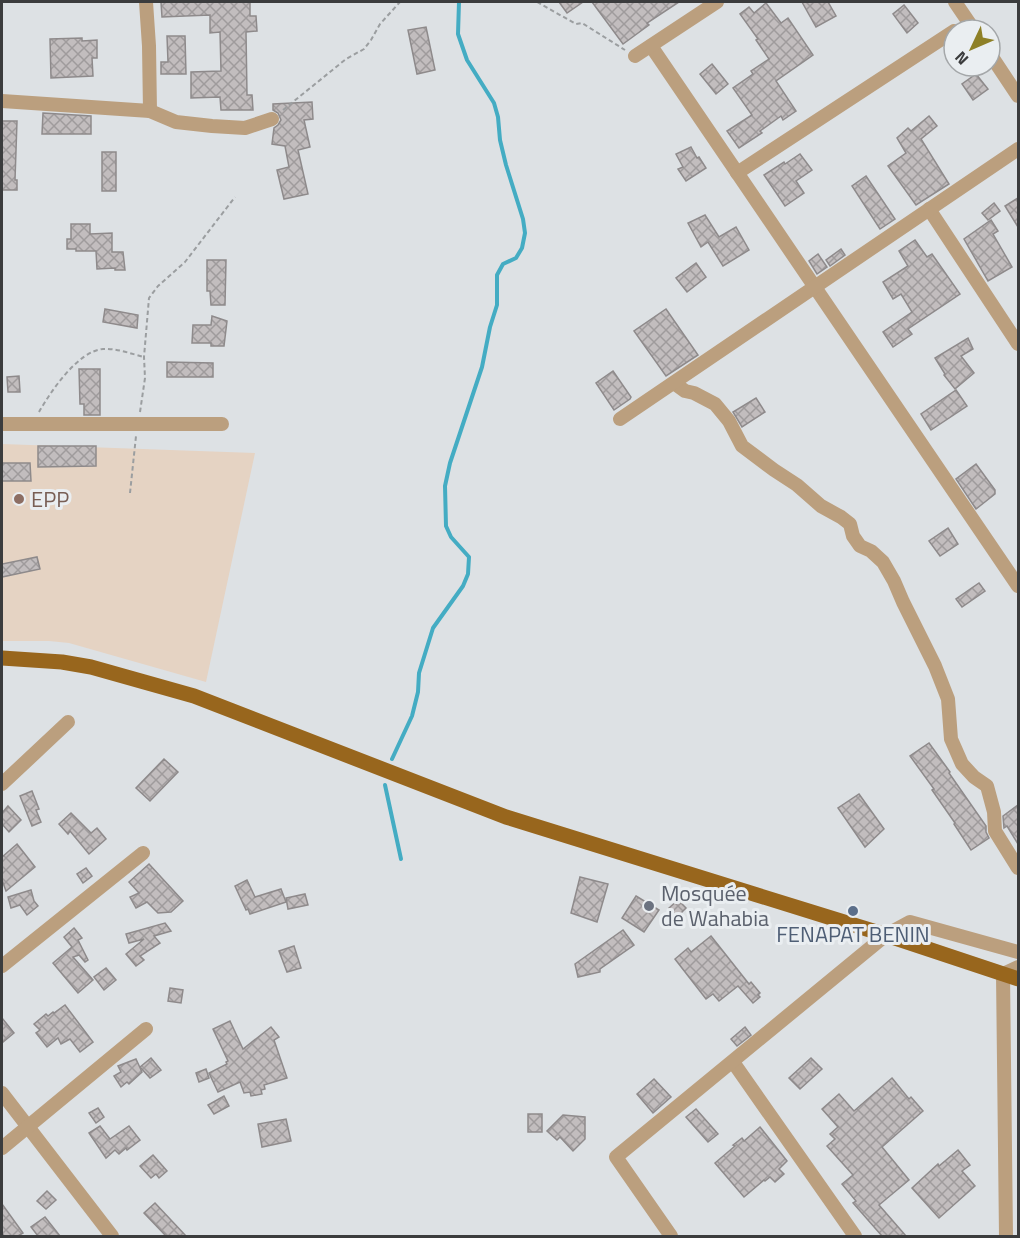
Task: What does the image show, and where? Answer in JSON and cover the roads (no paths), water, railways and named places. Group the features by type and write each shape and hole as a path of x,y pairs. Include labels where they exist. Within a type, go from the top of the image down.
{"main road":[{"path":"2,658 62,662 91,667 194,696 506,817 886,935 1018,979"}],"street":[{"path":"146,2 150,111"},
{"path":"635,56 717,2"},
{"path":"955,2 966,18"},
{"path":"737,173 942,39"},
{"path":"651,45 1018,584"},
{"path":"1002,72 1018,96"},
{"path":"2,101 150,111 176,122 223,127 245,128 272,119"},
{"path":"620,418 1018,149"},
{"path":"929,209 1018,344"},
{"path":"674,382 685,391 715,404 729,421 742,446 797,485 821,506 850,524 853,536 860,546 871,551 883,562 946,692 951,739 962,764 974,777 987,786 994,812 995,831 1018,868"},
{"path":"2,424 222,423"},
{"path":"2,784 68,722"},
{"path":"2,966 143,854"},
{"path":"671,1236 616,1157 886,935 910,922 1018,952"},
{"path":"1006,1236 1003,974 1018,967"},
{"path":"2,1148 146,1029"},
{"path":"733,1062 855,1236"},
{"path":"2,1093 106,1234"}],"waterway":[{"path":"392,759 412,716 418,692 419,673 433,628 463,586 468,574 469,557 451,537 446,526 445,486 450,463 482,367 497,305 497,275 503,264 516,258 522,248 525,233 500,140 494,103 467,60 458,34 459,2"},
{"path":"385,785 401,859"}],"place":[{"name":"EPP","path":"19,499"},
{"name":"Mosquée de Wahabia","path":"649,906"},
{"name":"FENAPAT BENIN","path":"853,911"}]}
